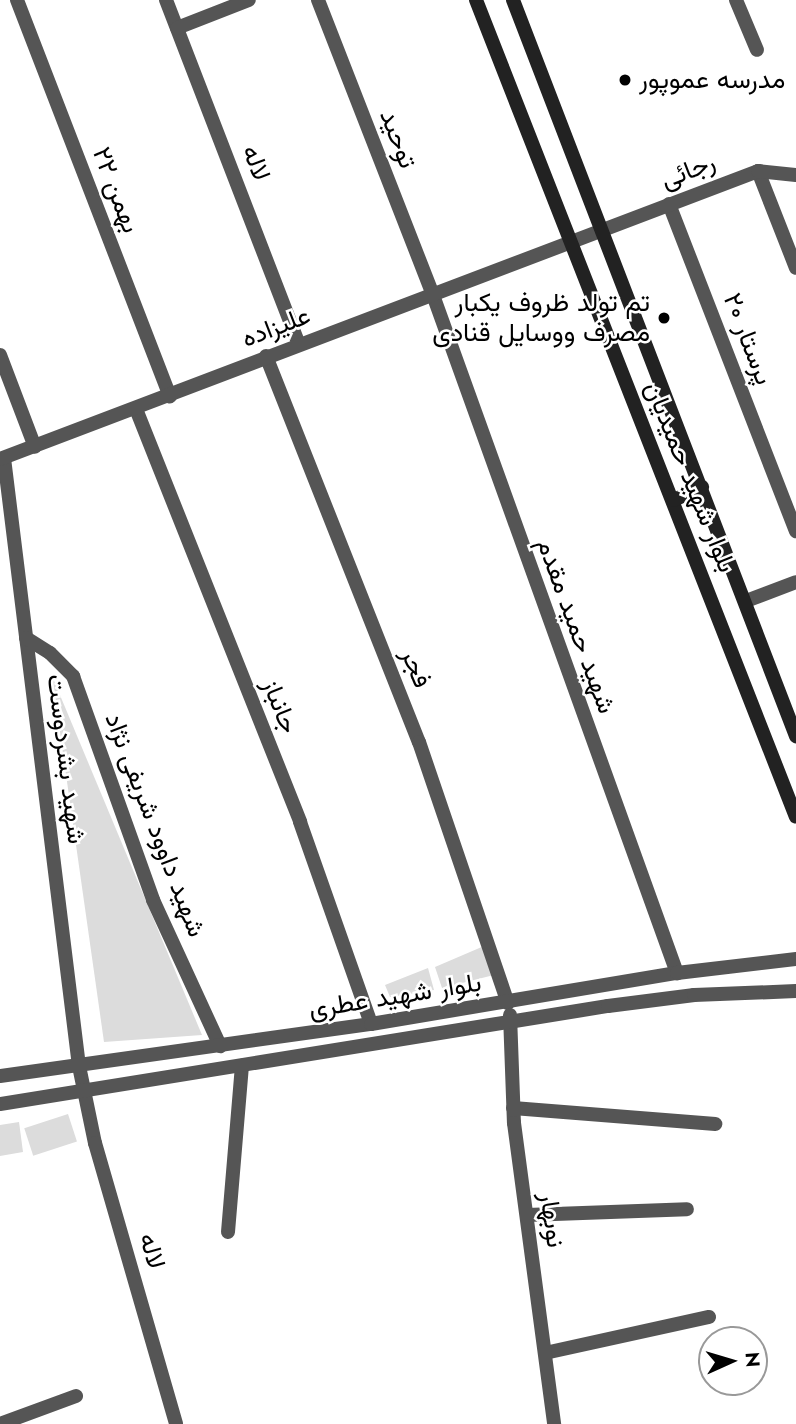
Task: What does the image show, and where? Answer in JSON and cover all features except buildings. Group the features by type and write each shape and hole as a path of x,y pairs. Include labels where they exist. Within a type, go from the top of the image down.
{"main road":[{"name":"بلوار شهید حمیدیان","path":"477,0 796,817"},
{"name":"بلوار شهید حمیدیان","path":"513,0 796,736"},
{"path":"674,500 702,487"}],"street":[{"name":"۲۲ بهمن","path":"17,0 170,397"},
{"name":"لاله","path":"166,0 299,344"},
{"path":"177,28 249,0"},
{"name":"توحید","path":"318,0 433,295"},
{"path":"736,0 757,50"},
{"path":"758,171 796,268"},
{"name":"رجائی","path":"570,243 758,171 796,174"},
{"name":"پرستار ۲۰","path":"669,204 796,531"},
{"name":"علیزاده","path":"2,459 170,397 265,356 570,243"},
{"name":"شهید حمید مقدم","path":"433,295 677,973"},
{"path":"0,355 35,447"},
{"name":"فجر","path":"265,356 419,742 508,1003 511,1022"},
{"name":"جانباز","path":"135,409 300,822 371,1024"},
{"name":"شهید بشردوست","path":"2,459 84,1090"},
{"path":"746,601 796,582"},
{"name":"شهید داوود شریفی نژاد","path":"26,638 50,653 73,676 153,900 220,1046"},
{"name":"بلوار شهید عطری","path":"0,1076 371,1024 677,973 796,959"},
{"name":"بلوار شهید عطری","path":"0,1104 694,995 796,991"},
{"name":"نوبهار","path":"511,1022 513,1108 554,1424"},
{"path":"228,1232 242,1066"},
{"name":"لاله","path":"84,1090 176,1424"},
{"path":"513,1108 715,1124"},
{"path":"527,1215 687,1209"},
{"path":"545,1353 709,1317"},
{"path":"0,1424 76,1396"}],"shaded area":[{"path":"52,676 202,1035 104,1042"},
{"path":"484,946 494,975 442,988 435,967"},
{"path":"428,968 434,990 390,997 385,985"},
{"path":"68,1114 77,1142 33,1156 24,1128"},
{"path":"19,1122 23,1152 0,1156 0,1125"}],"place":[{"name":"مدرسه عموپور","path":"625,80"},
{"name":"تم تولد ظروف یکبار مصرف ووسایل قنادی","path":"664,318"}]}
